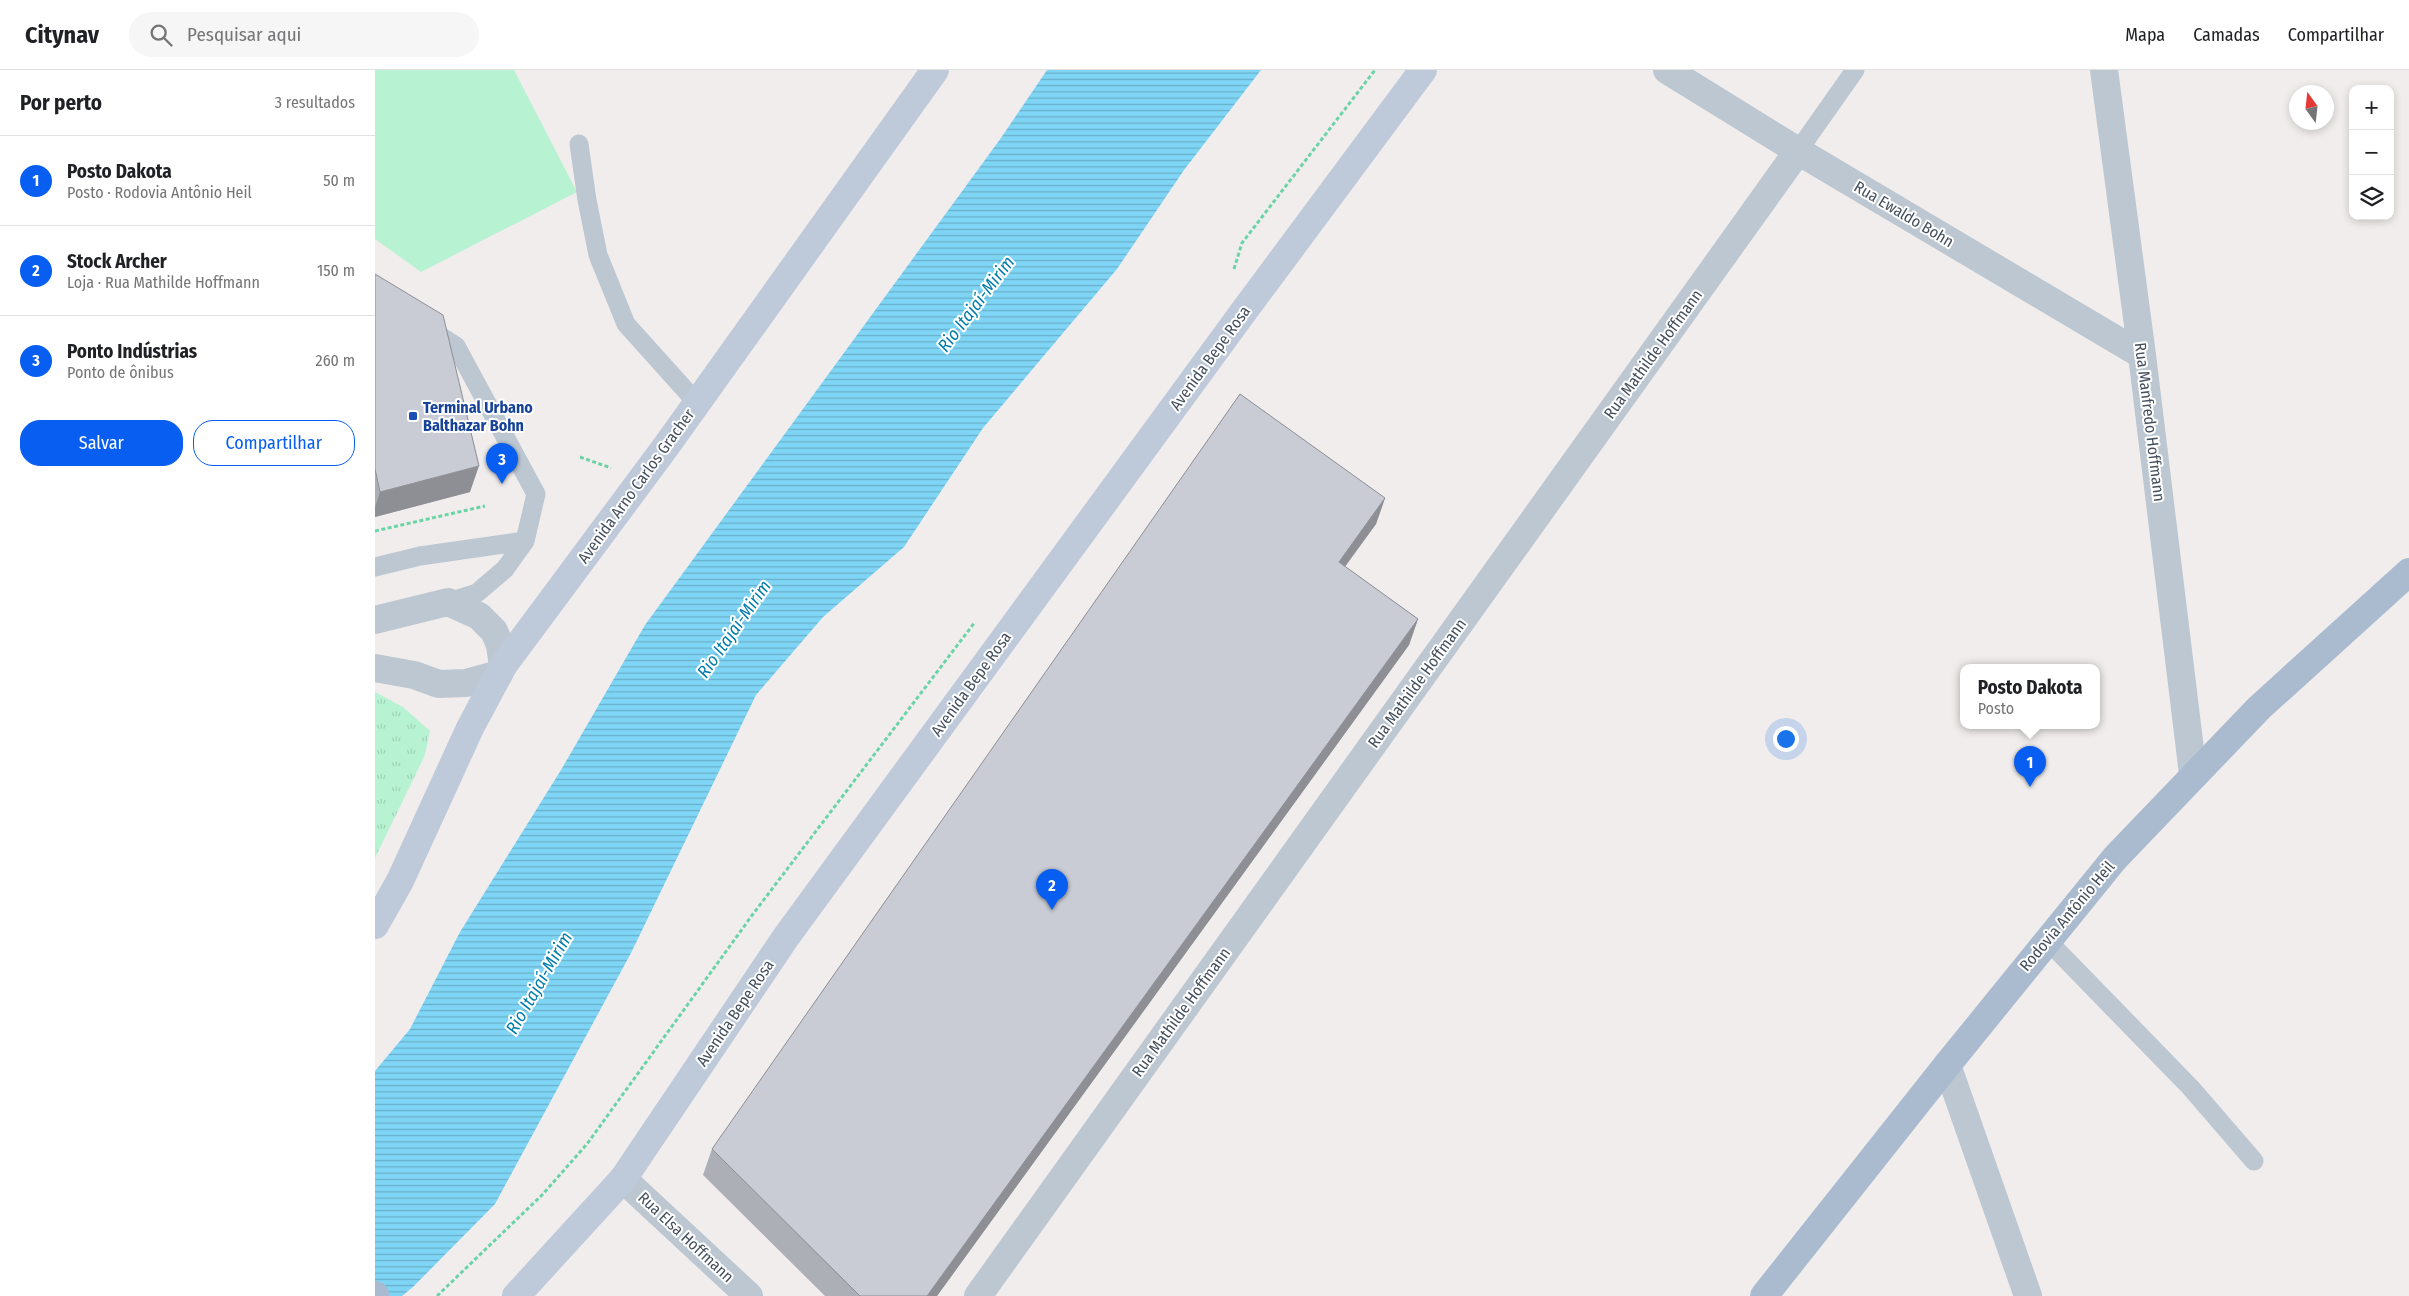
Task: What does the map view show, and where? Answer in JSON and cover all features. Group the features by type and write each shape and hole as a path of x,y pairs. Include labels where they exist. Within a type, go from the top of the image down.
{"main road":[{"name":"Avenida Arno Carlos Gracher","path":"375,925 400,881 470,728 501,670 697,403 935,70"},
{"name":"Avenida Bepe Rosa","path":"516,1296 623,1179 786,937 1423,70"},
{"name":"Rodovia Antônio Heil","path":"1764,1296 2047,940 2115,858 2193,774 2259,708 2409,572"}],"street":[{"name":"Rua Ewaldo Bohn","path":"1667,70 1798,151 2142,355"},
{"name":"Rua Manfredo Hoffmann","path":"2104,70 2142,355 2193,774"},
{"name":"Rua Mathilde Hoffmann","path":"978,1296 1798,151"},
{"path":"375,620 448,602 479,616 493,631 500,645 501,670 466,683 439,684 414,675 375,668"},
{"path":"1947,1065 2028,1296"},
{"name":"Rua Elsa Hoffmann","path":"623,1179 749,1296"}],"lane":[{"name":"Rua Mathilde Hoffmann","path":"1798,151 1855,70"},
{"path":"579,144 587,200 599,255 626,324 697,403"},
{"path":"415,320 456,346 536,494 525,541 505,569 477,593 448,602"},
{"path":"375,567 420,556 525,541"},
{"path":"2047,940 2191,1088 2254,1161"}],"path":[{"path":"1232,278 1242,243 1375,70"},
{"path":"375,531 485,506"},
{"path":"437,1296 542,1195 587,1144 753,914 976,620"}],"green space":[{"path":"375,70 514,70 577,192 421,272 375,239"},
{"path":"375,692 403,707 430,731 425,755 375,858"}],"water":[{"name":"Rio Itajaí-Mirim","path":"1047,70 1261,70 1184,170 1117,269 983,428 904,547 823,617 756,695 631,953 495,1204 402,1296 375,1296 375,1071 410,1029 460,932 561,770 645,625 1001,138"}],"building":[{"name":"Terminal Urbano Balthazar Bohn","path":"375,274 443,315 479,466 380,492 375,469"},
{"path":"1240,394 1385,498 1339,562 1418,619 927,1296 860,1296 712,1149"}],"place":[{"name":"Terminal Urbano Balthazar Bohn","path":"413,416"},
{"name":"Ponto Indústrias","path":"502,484"},
{"name":"Posto Dakota","path":"2030,787"},
{"name":"Stock Archer","path":"1052,910"}]}
